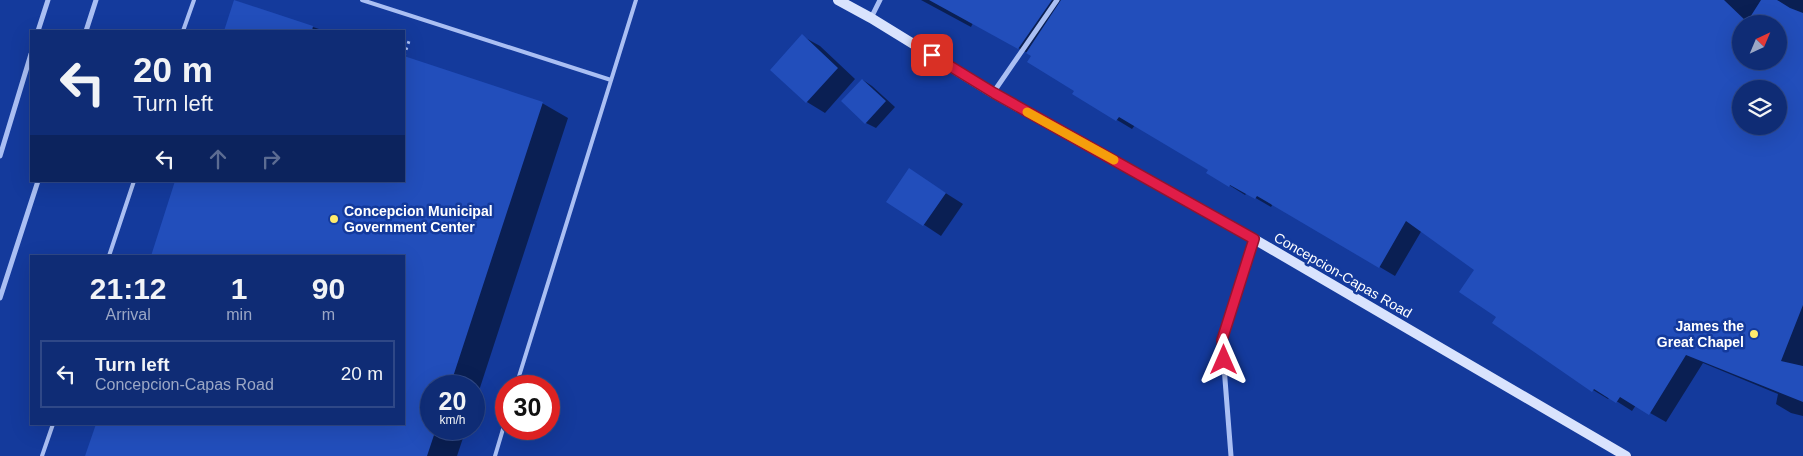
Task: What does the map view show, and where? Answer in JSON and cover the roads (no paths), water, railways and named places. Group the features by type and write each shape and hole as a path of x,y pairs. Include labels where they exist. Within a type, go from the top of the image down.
{"main road":[{"name":"Concepcion-Capas Road","path":"838,0 994,93 1254,239 1626,456"}],"street":[{"path":"38,30 48,0"},
{"path":"86,30 96,0"},
{"path":"871,18 880,0"},
{"path":"994,93 1057,0"},
{"path":"0,156 30,57"},
{"path":"0,298 38,182"},
{"path":"1231,456 1222,340 1254,239"}],"lane":[{"path":"184,30 194,0"},
{"path":"362,0 611,80"},
{"path":"519,375 636,0"},
{"path":"109,255 134,182"},
{"path":"42,456 53,425"},
{"path":"495,456 500,440"}],"place":[{"name":"Concepcion Municipal Government Center","path":"334,219"},
{"name":"James the Great Chapel","path":"1754,334"}]}
